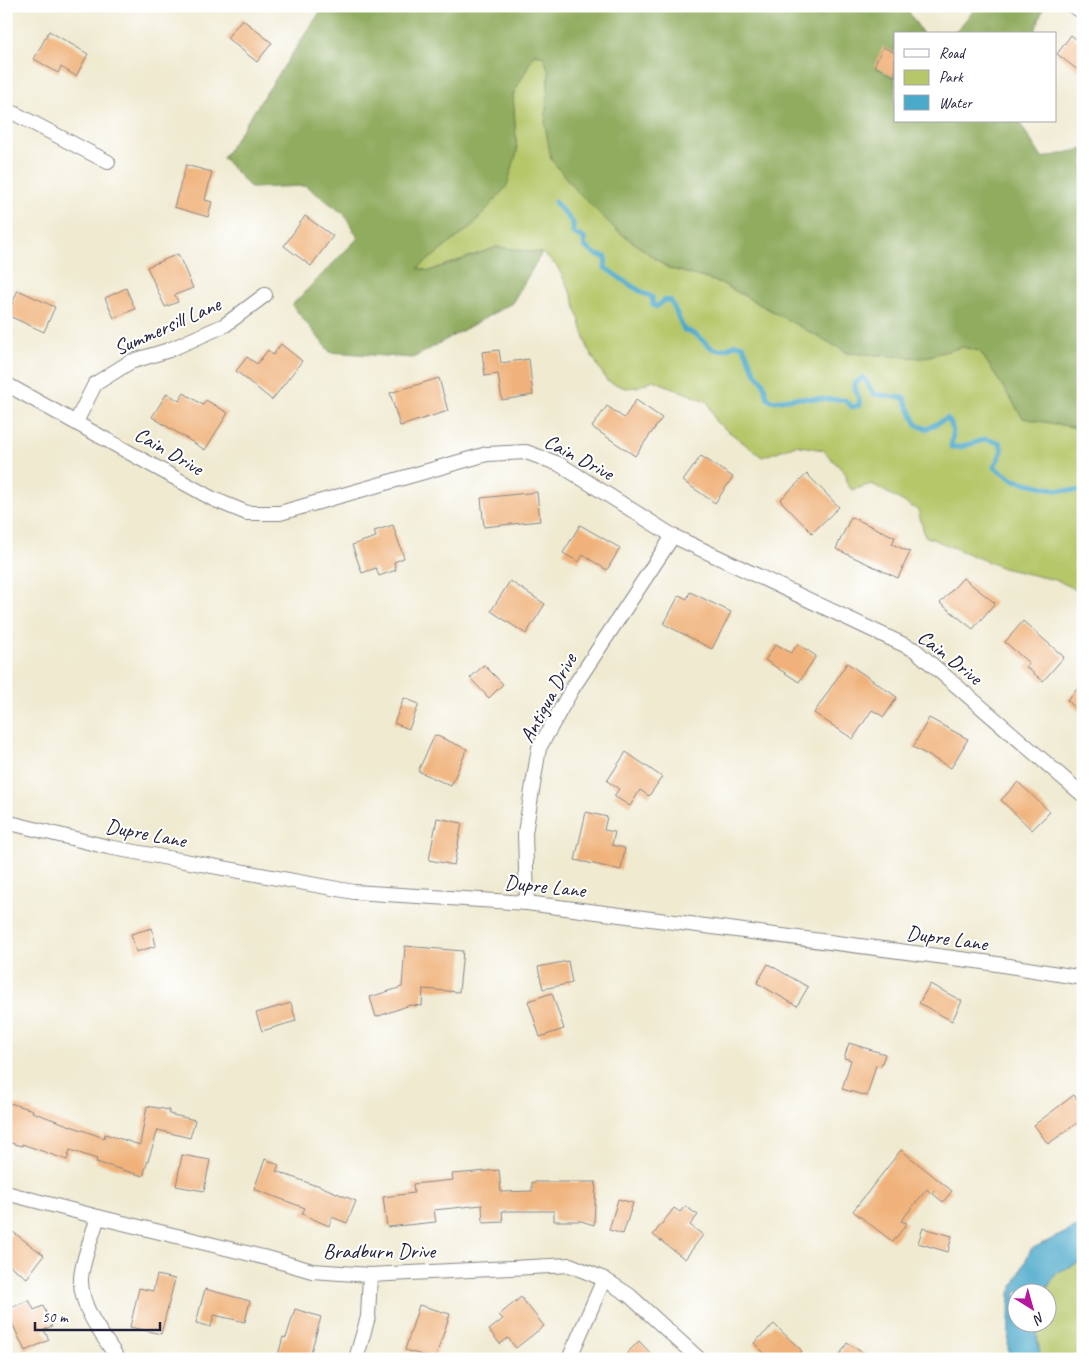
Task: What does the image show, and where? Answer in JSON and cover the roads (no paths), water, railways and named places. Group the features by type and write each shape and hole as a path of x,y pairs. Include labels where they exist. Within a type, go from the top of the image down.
{"street":[{"path":"1073,6 1083,12"},
{"path":"6,109 108,162"},
{"name":"Summersill Lane","path":"76,422 95,384 130,362 169,350 225,325 264,295"},
{"name":"Cain Drive","path":"6,384 213,499 247,513 280,513 487,454 526,452 559,464 673,536 915,650 1083,795"},
{"name":"Antigua Drive","path":"527,903 525,833 539,748 572,689 673,536"},
{"name":"Dupre Lane","path":"6,822 108,847 354,892 527,903 984,962 1083,978"},
{"name":"Bradburn Drive","path":"6,1193 98,1218 271,1259 312,1271 370,1275 570,1265 604,1279 629,1295 699,1359"},
{"path":"98,1218 81,1280 84,1303 118,1359"},
{"path":"356,1359 368,1317 370,1275"},
{"path":"569,1359 604,1279"}],"water":[{"path":"1083,1224 1083,1261 1056,1273 1051,1282 1015,1282 1031,1249"},
{"path":"1009,1332 1037,1332 1041,1359 1012,1359 1008,1349"}],"waterway":[{"path":"555,202 573,223 573,233 584,238 585,247 597,255 606,257 605,268 652,297 653,305 656,307 665,300 671,301 684,330 719,350 736,344 743,346 756,374 763,382 768,399 774,401 796,398 845,400 852,407 860,405 854,384 863,377 874,394 904,398 917,425 927,429 947,418 950,421 953,435 951,447 961,447 986,439 1000,443 1002,451 994,467 1014,480 1057,490 1083,491"}]}
